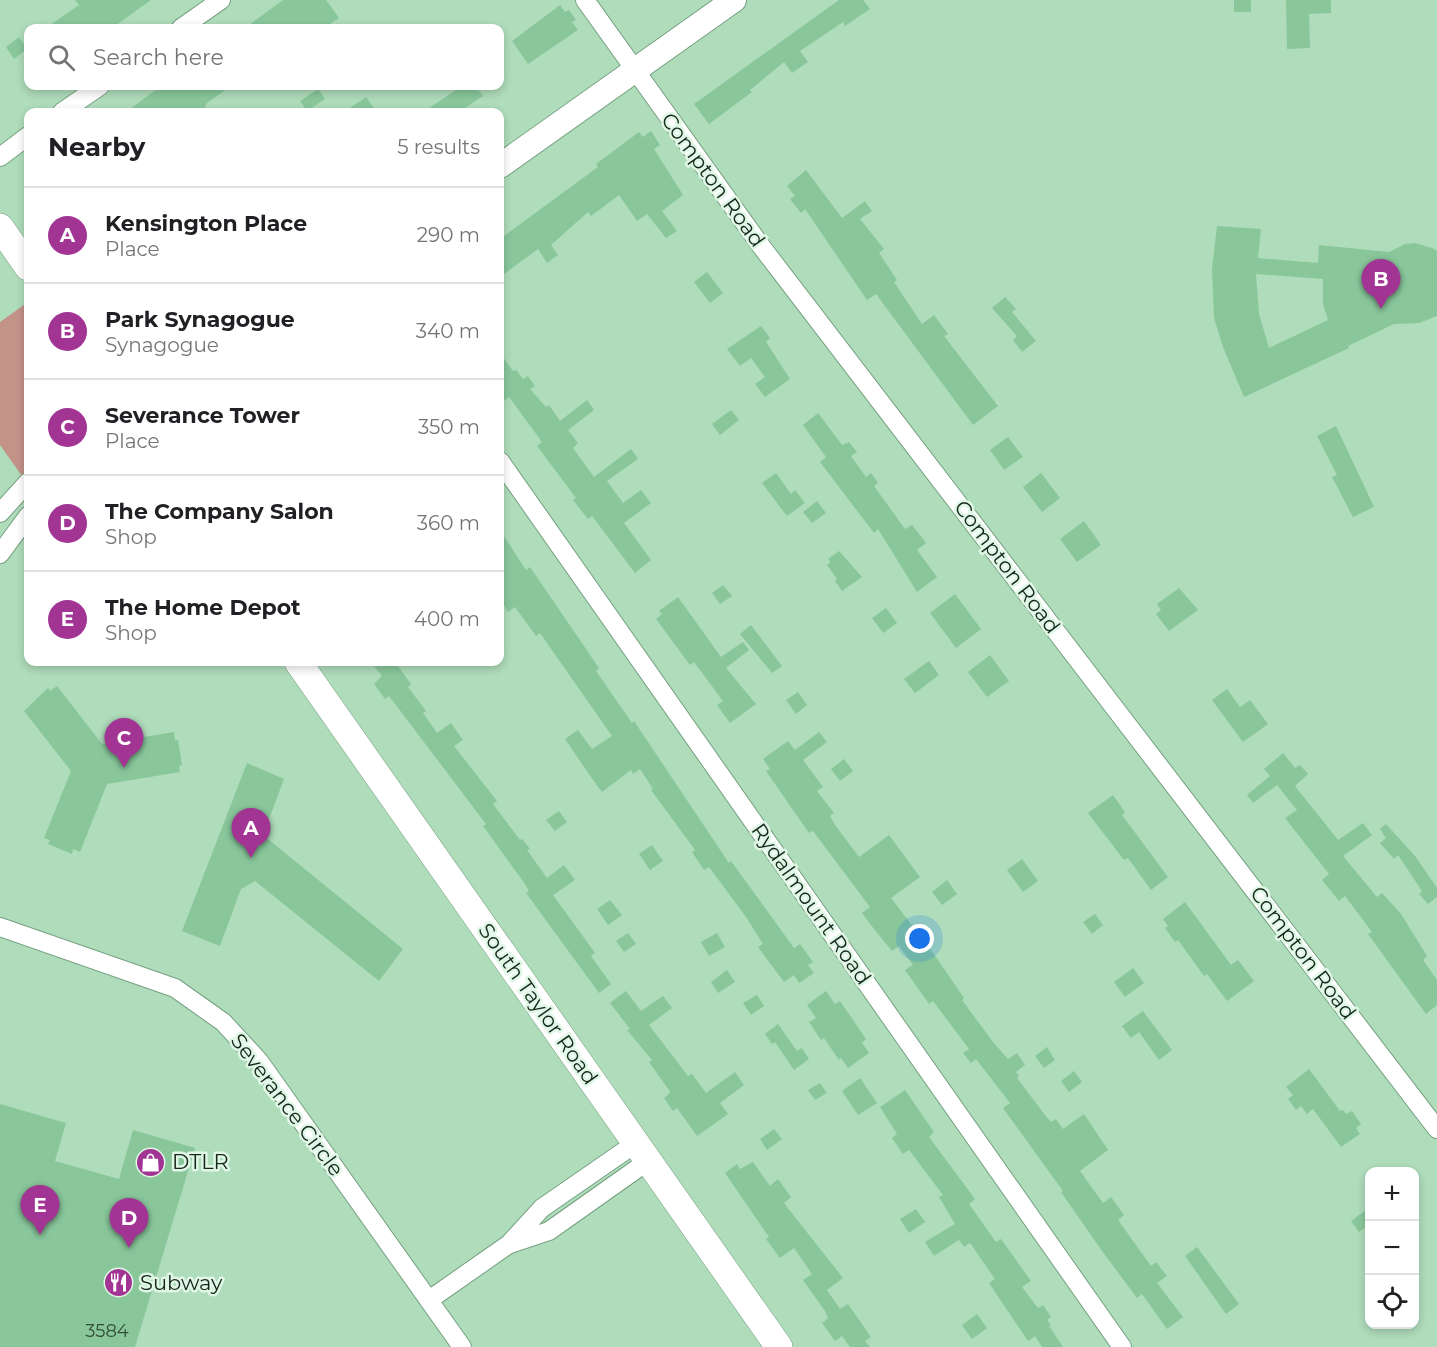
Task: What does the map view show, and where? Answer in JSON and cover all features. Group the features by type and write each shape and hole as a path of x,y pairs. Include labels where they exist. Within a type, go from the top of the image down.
{"main road":[{"path":"0,227 24,261"},
{"name":"South Taylor Road","path":"301,666 779,1347"}],"street":[{"path":"187,24 221,0"},
{"name":"Compton Road","path":"585,0 761,246 1437,1129"},
{"path":"504,163 734,0"},
{"path":"68,108 94,90"},
{"path":"0,157 24,139"},
{"name":"Rydalmount Road","path":"504,467 1122,1347"},
{"path":"0,513 24,486"},
{"path":"0,554 24,521"},
{"name":"Severance Circle","path":"0,927 175,988 224,1022 259,1061 462,1347"},
{"path":"429,1300 509,1244 542,1208 642,1152"}],"shaded area":[{"path":"24,305 24,479 0,445 0,322"}],"building":[{"path":"75,0 151,0 118,24 52,24 79,5"},
{"path":"283,0 326,0 339,18 330,24 250,24"},
{"path":"839,0 863,0 870,9 845,26 843,22 800,51 808,62 792,73 784,62 750,90 752,92 709,124 694,104"},
{"path":"1234,0 1251,0 1251,12 1234,12"},
{"path":"1286,0 1331,0 1331,13 1309,14 1310,48 1287,49"},
{"path":"560,5 565,12 569,10 576,20 572,22 578,30 528,64 512,41"},
{"path":"19,37 24,44 24,51 14,59 6,47"},
{"path":"156,90 225,90 207,103 206,108 131,108"},
{"path":"316,90 325,99 312,108 305,108 300,101"},
{"path":"456,90 478,90 483,96 465,108 429,108"},
{"path":"366,97 374,108 350,108"},
{"path":"651,131 660,145 654,149 683,195 662,211 677,231 666,238 647,214 637,221 619,195 591,216 588,212 551,245 558,255 547,263 538,249 504,274 504,236 598,167 596,164 639,132 643,137"},
{"path":"806,170 842,218 865,201 872,211 860,219 884,249 879,253 897,280 894,282 922,324 934,315 948,334 944,336 998,406 973,425 876,294 867,300 805,209 801,213 790,199 795,196 787,186"},
{"path":"1217,226 1261,229 1258,258 1318,263 1319,245 1389,252 1405,244 1415,243 1437,251 1437,316 1419,323 1394,324 1348,346 1349,348 1244,397 1223,347 1214,318 1212,269","holes":["1256,274 1323,279 1323,304 1328,320 1269,348 1259,314"]},
{"path":"707,272 723,293 710,303 694,282"},
{"path":"1005,297 1016,309 1012,312 1036,341 1022,352 1013,340 1017,336 992,308"},
{"path":"761,326 770,338 766,342 790,379 765,397 755,384 765,377 751,358 740,366 727,349"},
{"path":"504,359 513,371 516,370 523,379 528,376 535,386 530,389 546,407 549,405 560,421 587,400 594,410 568,430 578,443 573,448 594,477 631,449 638,459 607,481 623,503 641,490 651,503 624,523 651,560 635,573 592,516 588,519 573,500 576,498 537,446 542,442 509,397 504,401"},
{"path":"731,410 739,420 720,435 712,424"},
{"path":"818,413 842,445 849,442 857,452 851,456 866,477 871,473 878,483 874,486 905,529 912,525 926,543 917,550 937,577 917,592 878,529 874,533 820,462 826,457 803,425"},
{"path":"1336,426 1374,507 1353,517 1332,477 1337,475 1317,436"},
{"path":"1008,437 1023,457 1004,470 990,450"},
{"path":"776,473 791,494 795,490 805,503 787,516 762,483"},
{"path":"1041,473 1060,498 1042,512 1023,487"},
{"path":"817,501 826,513 812,523 803,512"},
{"path":"1084,521 1101,545 1077,562 1060,539"},
{"path":"504,536 526,570 530,567 599,668 596,671 632,723 634,721 729,863 731,861 794,948 800,944 813,962 808,965 814,973 799,983 794,975 784,982 758,947 763,944 746,917 709,867 704,870 692,852 695,850 651,790 653,789 640,769 633,774 631,770 602,792 565,739 578,730 592,749 612,736 540,633 536,636 515,607 508,612 504,606"},
{"path":"839,551 862,577 842,591 827,565 831,562 828,559"},
{"path":"723,585 732,596 720,604 712,593"},
{"path":"1179,588 1198,610 1169,631 1156,614 1161,610 1157,604"},
{"path":"955,594 981,629 956,648 930,613"},
{"path":"678,597 721,657 743,642 749,650 726,668 756,704 730,723 717,705 723,701 694,662 690,665 656,619 662,614 659,611"},
{"path":"886,608 897,623 883,633 872,618"},
{"path":"751,625 782,666 772,673 740,634"},
{"path":"990,655 1009,681 987,697 968,672"},
{"path":"929,661 939,675 915,693 904,679"},
{"path":"374,666 398,666 411,684 408,687 426,711 423,713 437,733 451,723 463,740 454,746 497,801 493,804 520,840 522,839 530,849 527,850 547,878 564,865 575,880 553,895 595,953 591,956 611,984 599,993 526,893 529,891 525,884 483,826 486,824 389,696 385,699 374,684 382,676"},
{"path":"57,686 102,744 174,732 175,740 178,740 182,765 179,766 180,772 107,784 80,852 73,849 72,854 48,844 50,840 44,838 71,771 24,711 48,688 50,691"},
{"path":"1227,689 1240,707 1250,700 1268,724 1243,742 1212,700"},
{"path":"798,692 807,705 796,714 786,700"},
{"path":"819,732 827,742 803,760 823,787 817,791 834,813 830,816 835,825 859,857 889,835 920,877 891,898 931,950 964,998 962,1000 993,1042 1008,1059 1017,1053 1025,1065 1016,1072 1019,1076 1017,1078 1051,1122 1056,1119 1063,1129 1084,1114 1108,1150 1080,1171 1103,1203 1111,1197 1124,1215 1118,1220 1151,1266 1156,1262 1167,1276 1157,1283 1183,1317 1167,1329 1142,1294 1137,1298 1102,1251 1061,1192 1063,1191 1003,1108 1010,1103 976,1059 971,1063 963,1053 969,1049 933,1001 929,1004 905,970 913,965 899,946 892,951 874,929 862,913 870,907 813,831 809,833 766,771 770,769 763,759 788,741 795,750"},
{"path":"1283,753 1295,768 1300,765 1308,774 1295,786 1338,840 1363,823 1372,835 1343,856 1377,897 1382,893 1401,914 1427,956 1423,960 1437,980 1437,1005 1426,1014 1368,934 1372,932 1345,896 1339,901 1322,880 1329,874 1285,818 1297,810 1277,785 1253,803 1247,795 1270,776 1264,769"},
{"path":"844,759 853,771 840,781 831,769"},
{"path":"247,763 284,779 263,835 403,949 379,981 255,881 241,889 220,946 182,931"},
{"path":"1113,795 1125,812 1122,815 1168,877 1151,890 1128,858 1124,860 1088,813"},
{"path":"559,811 567,822 555,831 546,820"},
{"path":"1386,824 1415,856 1437,888 1437,897 1428,904 1419,894 1422,891 1398,855 1394,859 1380,843 1386,838 1380,829"},
{"path":"652,845 663,861 650,870 639,854"},
{"path":"1022,859 1038,881 1023,892 1007,870"},
{"path":"947,880 957,894 942,905 932,892"},
{"path":"610,900 622,915 608,925 597,909"},
{"path":"1185,902 1231,965 1238,960 1254,981 1227,1001 1207,974 1204,976 1178,940 1175,942 1165,928 1168,926 1163,919"},
{"path":"1095,914 1103,925 1092,934 1083,922"},
{"path":"628,933 636,944 624,952 616,941"},
{"path":"717,933 725,947 709,956 701,942"},
{"path":"1133,968 1144,983 1125,997 1114,982"},
{"path":"727,970 735,982 718,993 711,982"},
{"path":"626,991 641,1011 663,996 672,1008 649,1025 688,1076 692,1074 706,1093 735,1072 744,1085 720,1103 728,1114 697,1136 677,1108 673,1111 664,1098 670,1093 649,1062 652,1060 627,1030 630,1029 610,1003"},
{"path":"826,991 835,1004 840,1001 866,1039 862,1043 869,1053 848,1068 841,1058 839,1060 824,1038 821,1040 809,1022 816,1018 807,1005"},
{"path":"757,995 764,1006 751,1015 743,1003"},
{"path":"1143,1011 1172,1050 1159,1060 1139,1032 1131,1038 1122,1026"},
{"path":"778,1024 797,1051 802,1048 809,1059 794,1070 775,1042 772,1044 765,1034"},
{"path":"1047,1047 1055,1060 1044,1068 1035,1056"},
{"path":"1309,1069 1340,1111 1343,1110 1346,1114 1352,1111 1361,1124 1356,1128 1360,1134 1341,1147 1313,1109 1307,1114 1301,1106 1296,1110 1288,1099 1293,1095 1286,1087"},
{"path":"1074,1071 1082,1082 1069,1092 1061,1081"},
{"path":"860,1078 877,1103 858,1115 842,1091"},
{"path":"820,1083 827,1093 815,1100 808,1090"},
{"path":"905,1090 934,1132 929,1137 975,1199 969,1204 996,1242 1001,1239 1031,1281 1022,1287 1038,1308 1043,1305 1051,1317 1047,1320 1051,1325 1049,1326 1063,1347 1042,1347 1035,1336 1028,1341 989,1283 995,1279 970,1243 964,1247 959,1240 934,1256 925,1242 955,1224 939,1197 943,1195 909,1150 903,1154 892,1138 897,1134 880,1107"},
{"path":"0,1104 66,1123 55,1161 119,1179 133,1130 195,1148 135,1347 0,1347"},
{"path":"774,1129 782,1139 767,1150 760,1139"},
{"path":"753,1162 770,1186 778,1179 791,1197 784,1203 843,1278 827,1290 840,1309 848,1304 871,1337 865,1341 870,1347 850,1347 842,1336 835,1341 822,1323 828,1318 825,1311 803,1280 812,1274 794,1248 780,1258 766,1239 769,1237 725,1173 737,1164 740,1169"},
{"path":"916,1209 925,1222 909,1233 900,1219"},
{"path":"1365,1211 1365,1228 1359,1232 1351,1221"},
{"path":"1197,1247 1239,1304 1226,1314 1185,1256"},
{"path":"977,1314 987,1328 972,1339 962,1325"}],"place":[{"name":"Park Synagogue","path":"1381,309"},
{"name":"Severance Tower","path":"124,768"},
{"name":"Kensington Place","path":"251,858"},
{"name":"DTLR","path":"151,1162"},
{"name":"The Home Depot","path":"40,1235"},
{"name":"The Company Salon","path":"129,1248"},
{"name":"Subway","path":"119,1283"}]}
